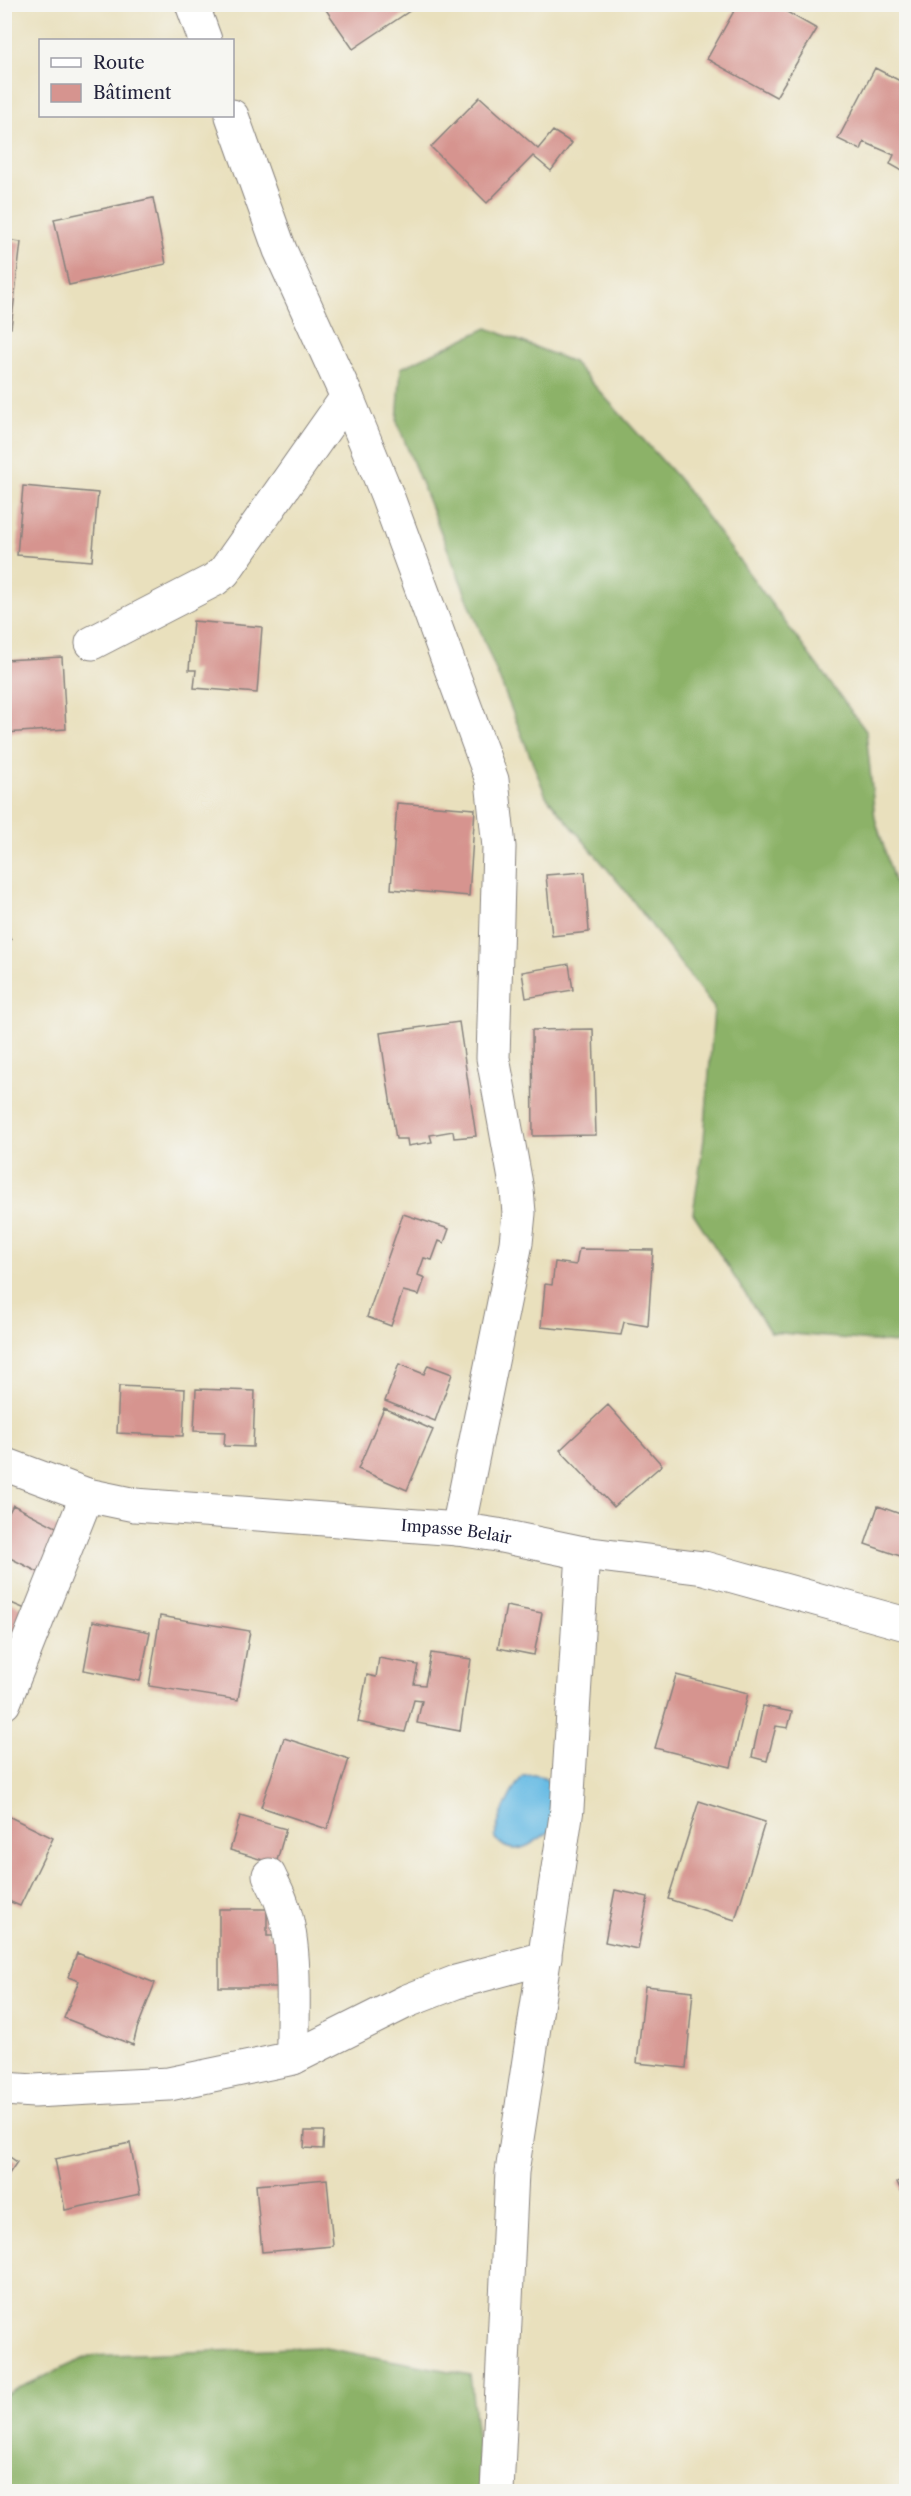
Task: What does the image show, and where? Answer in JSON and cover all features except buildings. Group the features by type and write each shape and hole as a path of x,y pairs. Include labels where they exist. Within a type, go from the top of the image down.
{"street":[{"path":"192,4 205,39"},
{"path":"232,117 280,250 347,397 387,495 488,769 497,816 499,847 492,1016 493,1058 517,1190 519,1213 516,1243 458,1529"},
{"path":"92,643 214,580 224,572 347,397"},
{"name":"Impasse Belair","path":"4,1464 87,1495 135,1505 458,1529 583,1553 704,1568 906,1624"},
{"path":"4,1703 87,1495"},
{"path":"498,2492 512,2172 567,1809 583,1553"},
{"path":"268,1875 282,1904 287,1922 291,1957 293,2058"},
{"path":"4,2089 34,2091 169,2084 293,2058 407,2001 456,1982 545,1958"}],"green space":[{"path":"487,328 573,362 678,478 866,731 875,818 906,920 906,1344 770,1332 693,1213 704,1139 714,1008 624,889 546,796 397,422 401,368"},
{"path":"320,2347 470,2375 483,2491 5,2491 4,2395 89,2356"}],"water":[{"path":"523,1776 544,1777 556,1789 557,1825 534,1842 518,1849 502,1845 495,1837 510,1796"}]}
